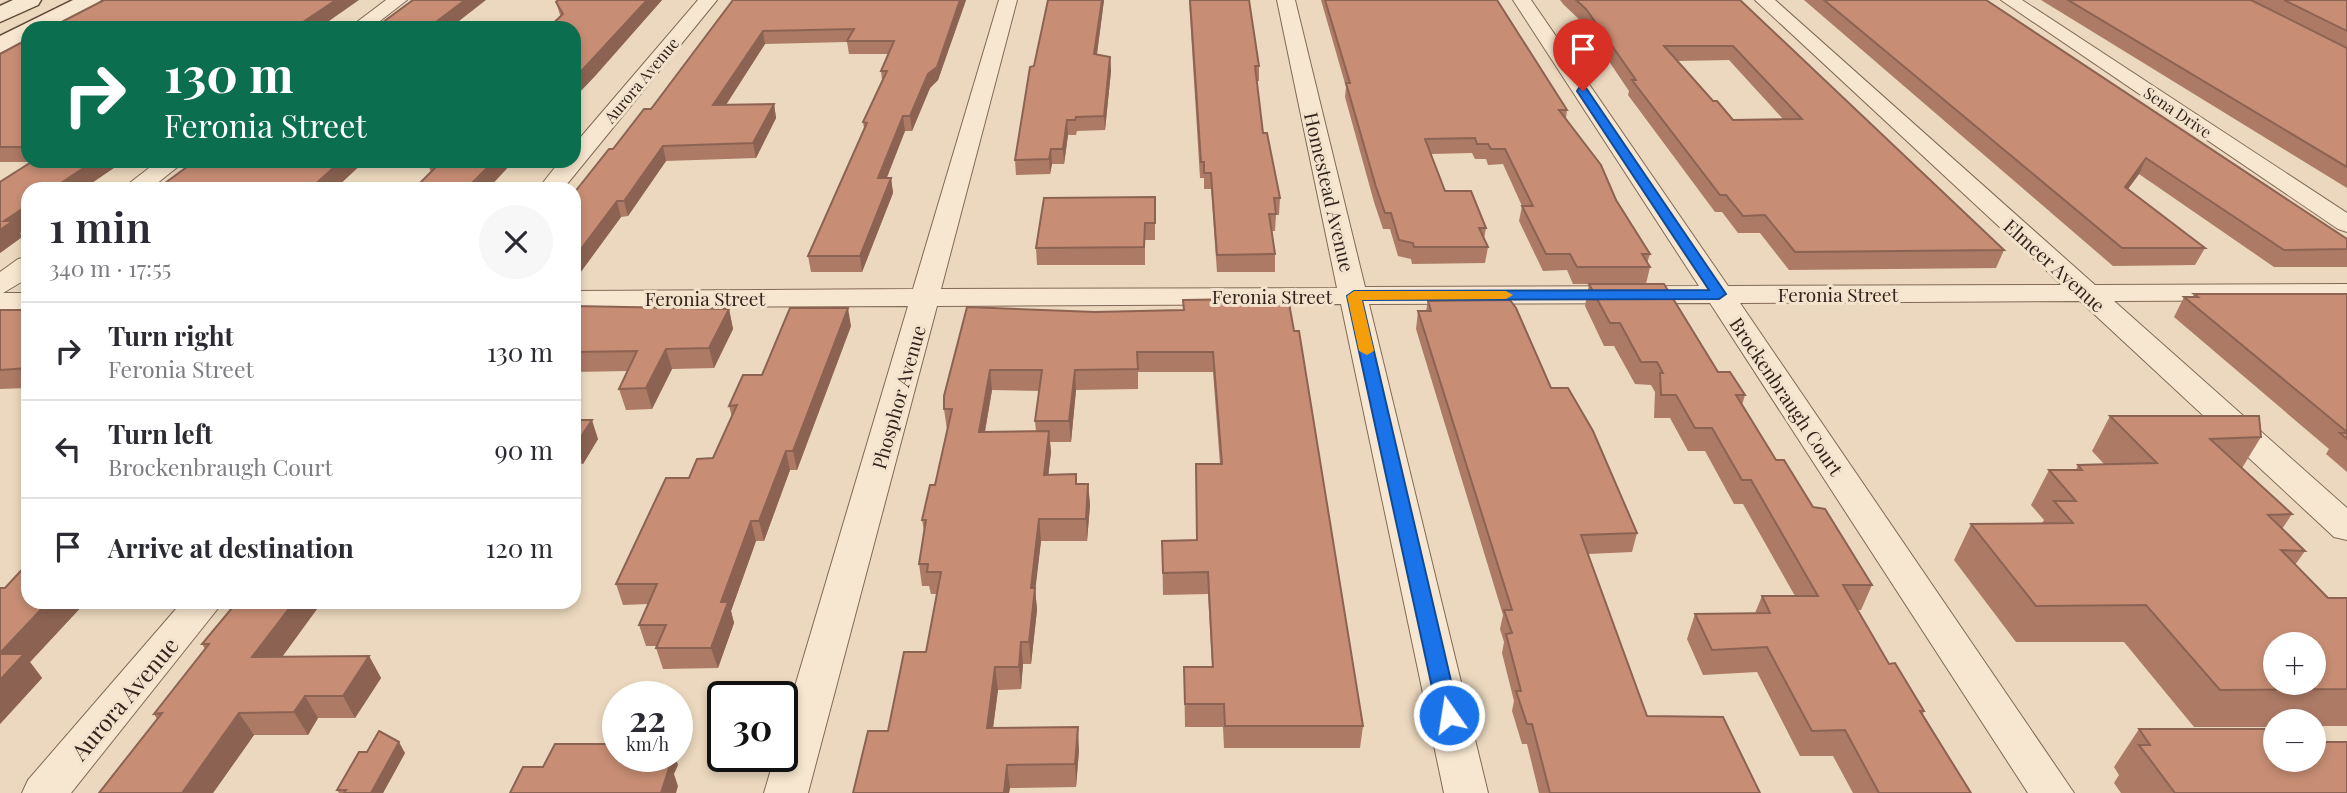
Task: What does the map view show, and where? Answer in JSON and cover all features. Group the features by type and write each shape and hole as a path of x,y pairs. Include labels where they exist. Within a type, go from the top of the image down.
{"main road":[{"path":"0,15 30,0"},
{"path":"49,21 90,0"},
{"path":"0,46 21,35"}],"street":[{"path":"369,21 398,0"},
{"name":"Aurora Avenue","path":"581,153 708,0"},
{"name":"Phosphor Avenue","path":"786,793 1009,0"},
{"name":"Homestead Avenue","path":"1286,0 1466,793"},
{"name":"Brockenbraugh Court","path":"1522,0 2052,793"},
{"name":"Elmeer Avenue","path":"1764,0 2347,528"},
{"name":"Sena Drive","path":"2010,0 2347,224"},
{"path":"144,182 163,168"},
{"name":"Aurora Avenue","path":"556,182 568,168"},
{"path":"0,285 21,270"},
{"name":"Feronia Street","path":"581,299 2347,292"},
{"path":"0,301 21,301"},
{"name":"Aurora Avenue","path":"44,793 198,609"}],"building":[{"path":"104,0 336,0 304,21 64,21"},
{"path":"413,0 465,0 437,21 384,21"},
{"path":"647,0 581,71 581,21 556,21 563,14 556,2"},
{"path":"733,0 960,0 937,67 928,74 910,116 903,116 878,178 891,178 860,256 808,256 867,123 863,122 887,71 881,71 894,41 847,41 854,29 763,31 713,105 774,104 753,143 663,146 624,201 617,201 581,249 581,184 644,109 651,109"},
{"path":"1048,0 1102,0 1094,54 1110,57 1104,116 1067,120 1063,149 1051,149 1049,159 1015,160 1030,67 1034,66"},
{"path":"1190,0 1249,0 1259,66 1255,66 1263,133 1267,133 1280,198 1274,198 1276,214 1269,214 1275,254 1217,255 1211,173 1204,173 1204,162 1201,162"},
{"path":"1325,0 1497,0 1567,110 1559,110 1601,165 1616,200 1650,254 1642,254 1650,267 1577,267 1570,254 1546,254 1522,206 1533,206 1505,149 1491,149 1488,144 1477,144 1475,138 1425,139 1445,191 1471,191 1486,228 1479,228 1488,247 1414,247 1413,243 1399,240 1391,213 1385,213 1376,187 1346,83 1350,83"},
{"path":"1576,0 1740,0 2004,250 1795,252 1765,215 1743,216 1726,195 1720,195 1632,80 1636,80 1586,9","holes":["1664,46 1733,46 1802,119 1733,120"]},
{"path":"1824,0 1986,0 2347,239 2347,249 2284,250 2146,158 2125,187 2205,248 2122,248"},
{"path":"2068,0 2251,0 2347,48 2347,167"},
{"path":"2284,0 2347,0 2347,31"},
{"path":"21,43 21,147 0,147 0,54"},
{"path":"22,168 84,168 62,182 21,182 21,210 4,221 13,221 0,230 0,182"},
{"path":"186,168 333,168 318,182 166,182"},
{"path":"435,168 487,168 473,182 421,182"},
{"path":"1155,197 1155,223 1145,223 1144,247 1036,248 1044,198"},
{"path":"1589,284 1664,284 1718,372 1730,372 1745,395 1736,395 1776,460 1784,460 1813,507 1825,509 1872,585 1843,585 1889,664 1895,663 1924,711 1920,711 1971,793 1879,793 1845,730 1812,731 1767,647 1712,650 1695,614 1770,613 1762,596 1818,596 1751,480 1742,480 1712,428 1695,428 1676,395 1661,395 1660,373 1663,373 1657,362 1641,362 1620,323 1610,323"},
{"path":"2194,294 2347,294 2347,432 2184,297 2198,297"},
{"path":"1247,299 1247,304 1289,303 1294,331 1299,331 1363,726 1225,726 1224,704 1185,704 1184,667 1213,667 1208,572 1163,573 1162,541 1197,540 1196,464 1222,464 1213,352 1137,352 1138,369 1075,370 1069,421 1035,421 1042,370 990,370 979,432 1049,431 1044,475 1076,474 1076,484 1088,484 1086,519 1039,519 1031,588 1035,588 1029,642 1021,642 1019,667 995,667 987,728 1078,727 1075,764 1007,765 1004,793 853,793 868,731 888,731 904,652 926,652 941,572 927,572 928,564 919,564 926,520 922,520 930,485 935,485 952,409 944,409 944,396 967,307 1095,312 1184,310 1183,300"},
{"path":"1510,300 1551,388 1568,388 1593,431 1637,533 1581,535 1647,716 1723,717 1760,793 1550,793 1532,724 1527,724 1516,691 1521,691 1506,634 1512,633 1504,610 1512,610 1418,311 1431,311 1428,301"},
{"path":"581,306 729,309 709,348 666,349 646,388 619,389 637,351 581,352"},
{"path":"790,308 848,308 793,451 786,451 759,521 751,521 721,602 728,602 711,648 656,648 666,625 639,625 657,584 616,584 666,478 689,478 697,459 713,458 737,405 729,406 743,375 762,375"},
{"path":"0,310 21,310 21,368 0,370"},
{"path":"2110,416 2259,416 2261,437 2210,439 2292,514 2268,515 2305,551 2281,550 2328,598 2347,598 2347,689 2326,689 2326,632 2263,632 2263,690 2220,690 2146,605 2036,606 1971,524 2073,523 2054,501 2076,501 2049,470 2082,470 2078,465 2157,463"},
{"path":"581,420 592,420 581,436"},
{"path":"21,571 21,609 41,609 0,653 0,588 5,588"},
{"path":"231,609 289,609 252,657 369,656 343,696 305,696 294,712 239,713 182,793 99,793 162,713 154,714 209,644 202,644"},
{"path":"0,654 24,654 0,680"},
{"path":"2139,729 2263,729 2263,772 2326,772 2326,742 2347,742 2347,793 2175,793 2139,745 2150,745"},
{"path":"379,731 399,742 371,793 344,793 346,790 337,790 359,752 367,752"},
{"path":"555,744 602,744 602,772 668,772 661,793 510,793 523,767 543,767"}],"slow traffic":[{"path":"1367,351 1354,296 1506,295"}],"route":[{"path":"1449,715 1354,296 1719,294 1583,91"}]}
